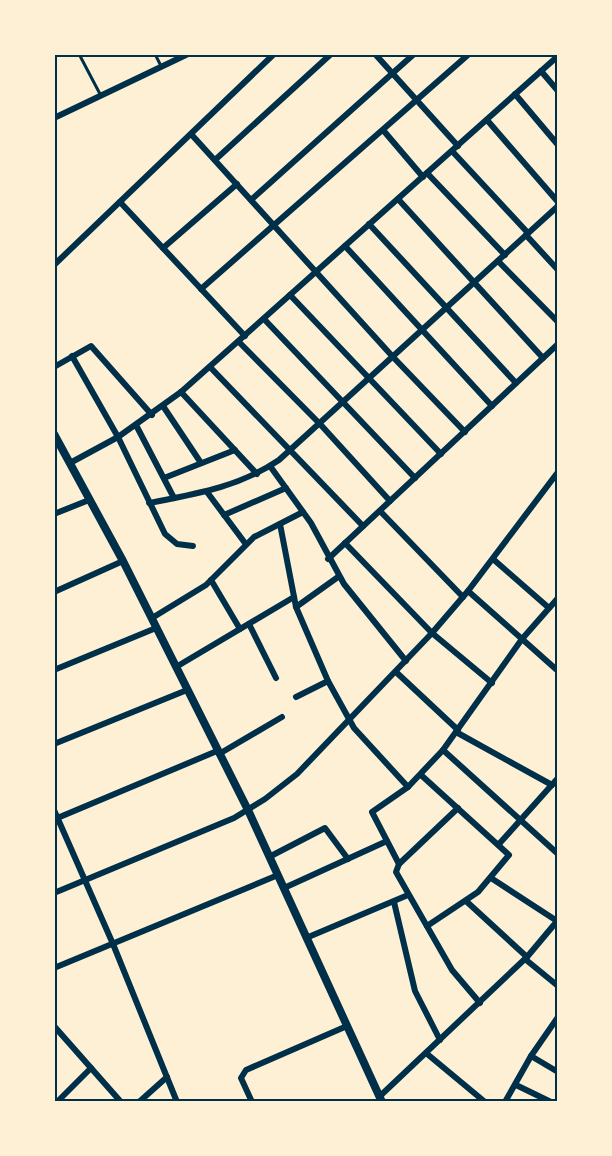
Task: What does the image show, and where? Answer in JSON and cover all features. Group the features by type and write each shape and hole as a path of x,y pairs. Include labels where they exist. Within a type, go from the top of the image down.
{"street":[{"path":"54,118 188,54"},
{"path":"54,265 274,54"},
{"path":"215,160 331,54"},
{"path":"375,54 458,146"},
{"path":"251,200 414,54"},
{"path":"201,289 469,54"},
{"path":"70,463 118,437 152,415 210,368 316,270 558,56"},
{"path":"541,71 558,91"},
{"path":"515,94 558,145"},
{"path":"149,503 207,492 257,474 270,466 320,424 558,205 487,120"},
{"path":"382,130 505,255"},
{"path":"190,134 393,357 465,432"},
{"path":"452,151 558,270"},
{"path":"163,248 237,184"},
{"path":"398,199 473,284 543,358"},
{"path":"120,202 245,336"},
{"path":"369,224 516,382"},
{"path":"345,246 492,406"},
{"path":"498,261 558,322"},
{"path":"290,295 441,454"},
{"path":"264,319 416,478"},
{"path":"239,342 320,424 390,501"},
{"path":"328,559 558,344"},
{"path":"54,368 88,346 94,348 152,415"},
{"path":"72,356 118,437 168,538 177,544 193,546"},
{"path":"210,368 363,526"},
{"path":"181,392 257,474"},
{"path":"163,406 201,463"},
{"path":"136,425 174,498"},
{"path":"54,434 123,561 248,810 380,1100 526,958 558,920 491,878"},
{"path":"164,478 235,450"},
{"path":"270,466 303,512 339,577 406,661"},
{"path":"54,893 248,810 297,774 432,633 468,591 557,474"},
{"path":"224,515 286,488"},
{"path":"207,492 245,543"},
{"path":"54,514 89,500"},
{"path":"380,511 463,597"},
{"path":"152,618 211,580 245,543 303,512"},
{"path":"280,524 296,607 328,681 349,722 408,787"},
{"path":"345,543 432,633 492,683"},
{"path":"493,559 549,608"},
{"path":"54,592 123,561"},
{"path":"296,607 339,577"},
{"path":"211,580 240,629"},
{"path":"468,591 558,671"},
{"path":"176,667 294,597"},
{"path":"399,864 372,812 408,787 443,750 522,639 558,598"},
{"path":"249,624 276,678"},
{"path":"54,670 156,628"},
{"path":"396,672 457,731 552,785"},
{"path":"296,697 328,681"},
{"path":"54,744 187,690"},
{"path":"56,819 218,753 282,717"},
{"path":"443,750 522,818 558,854"},
{"path":"421,775 500,844 509,856 491,878 466,901 427,926"},
{"path":"500,844 558,778"},
{"path":"458,808 399,864 396,872 452,970 480,1003"},
{"path":"54,810 113,944 177,1102"},
{"path":"269,857 325,828 348,859"},
{"path":"284,888 387,841"},
{"path":"54,968 278,875"},
{"path":"306,938 408,895"},
{"path":"466,901 558,986"},
{"path":"394,902 415,991 440,1040"},
{"path":"505,1102 531,1056 558,1017"},
{"path":"54,1026 121,1102"},
{"path":"252,1102 242,1078 246,1070 347,1026"},
{"path":"426,1053 485,1102"},
{"path":"531,1056 558,1072"},
{"path":"57,1102 91,1068"},
{"path":"139,1102 166,1077"},
{"path":"516,1085 551,1102"}],"lane":[{"path":"79,54 101,96"},
{"path":"155,54 161,67"}]}
